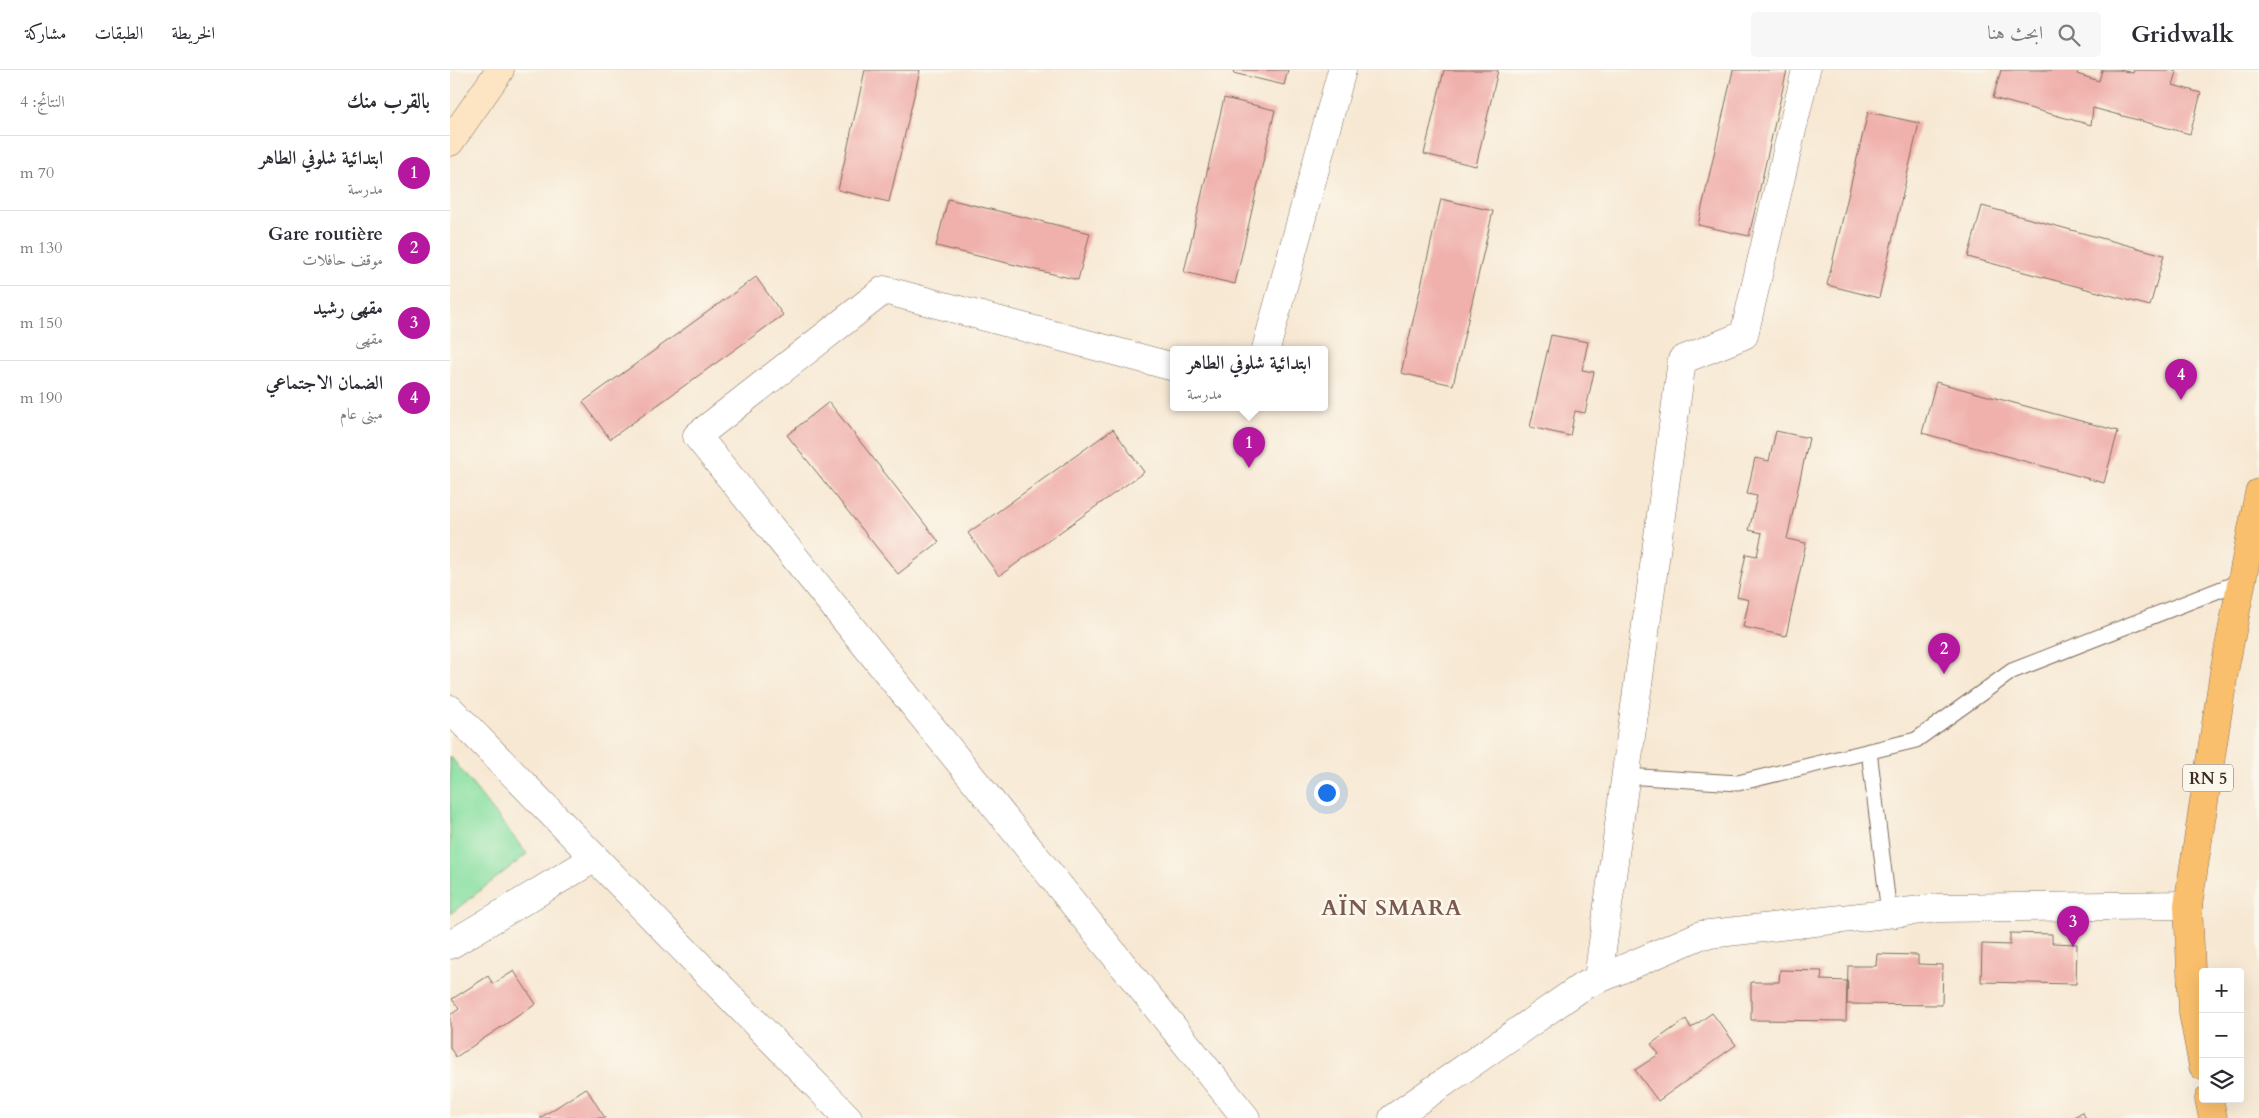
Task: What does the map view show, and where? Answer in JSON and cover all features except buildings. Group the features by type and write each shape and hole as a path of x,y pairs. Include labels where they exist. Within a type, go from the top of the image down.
{"main road":[{"path":"450,142 500,70"},
{"name":"RN 5","path":"2201,1058 2193,1013 2188,905 2224,672 2259,493"},
{"path":"2210,1103 2213,1118"}],"street":[{"path":"1267,346 1342,70"},
{"path":"1598,979 1682,360 1744,335 1806,70"},
{"path":"1170,366 884,290 698,436 1246,1118"},
{"path":"450,709 848,1118"},
{"path":"450,945 595,858"},
{"path":"1393,1118 1583,986 1701,935 1939,908 2188,905"}],"lane":[{"path":"1625,776 1738,782 1916,740 2012,671 2242,581"},
{"path":"1869,751 1889,913"}],"green space":[{"path":"450,756 527,854 450,914"}],"place":[{"name":"الضمان الاجتماعي","path":"2181,400"},
{"name":"ابتدائية شلوفي الطاهر","path":"1249,468"},
{"name":"Gare routière","path":"1944,674"},
{"name":"مقهى رشيد","path":"2073,947"}],"district":[{"name":"AÏN SMARA","path":"1392,907"}]}
